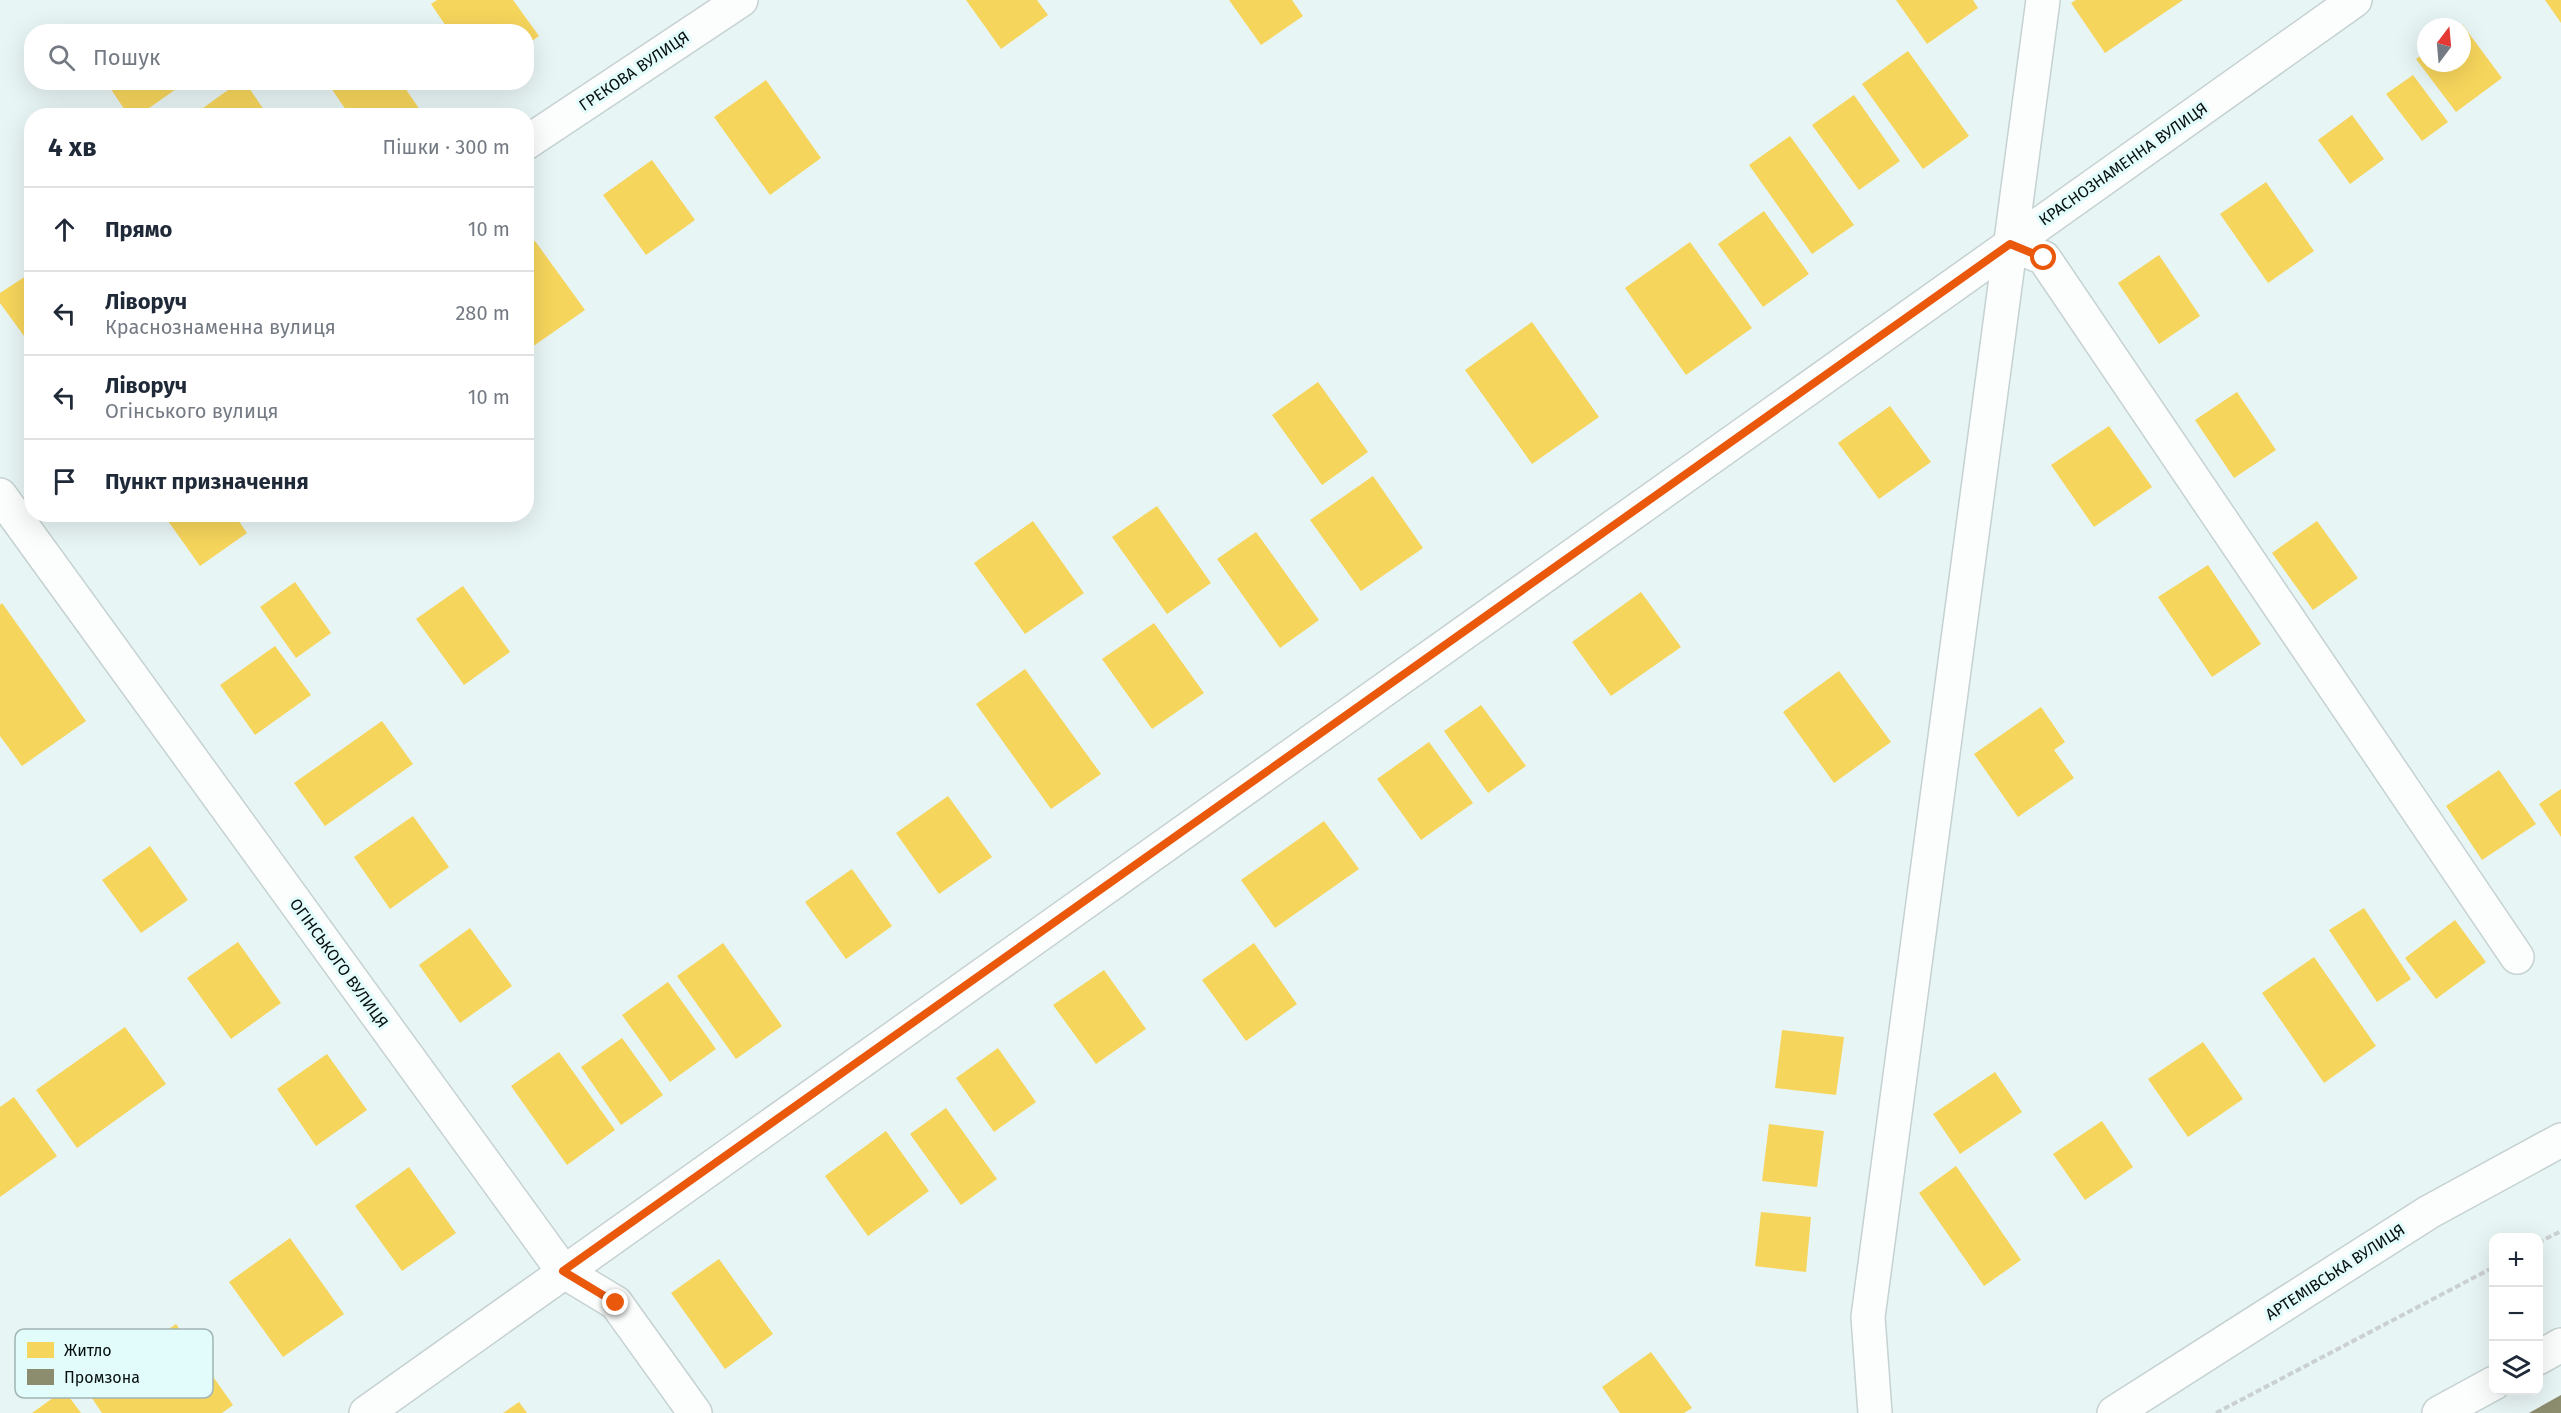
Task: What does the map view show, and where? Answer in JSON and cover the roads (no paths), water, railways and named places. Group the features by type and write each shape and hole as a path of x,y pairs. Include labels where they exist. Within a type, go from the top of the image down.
{"street":[{"name":"ГРЕКОВА ВУЛИЦЯ","path":"534,138 741,0"},
{"path":"1875,1413 1868,1317 2043,0"},
{"name":"КРАСНОЗНАМЕННА ВУЛИЦЯ","path":"366,1413 2355,0"},
{"path":"2010,244 2044,258 2517,957"},
{"name":"ОГІНСЬКОГО ВУЛИЦЯ","path":"12,510 563,1271 616,1303 695,1413"},
{"name":"АРТЕМІВСЬКА ВУЛИЦЯ","path":"2114,1413 2429,1212 2561,1140"},
{"path":"2543,1355 2561,1345"},
{"path":"2439,1413 2489,1385"}]}
